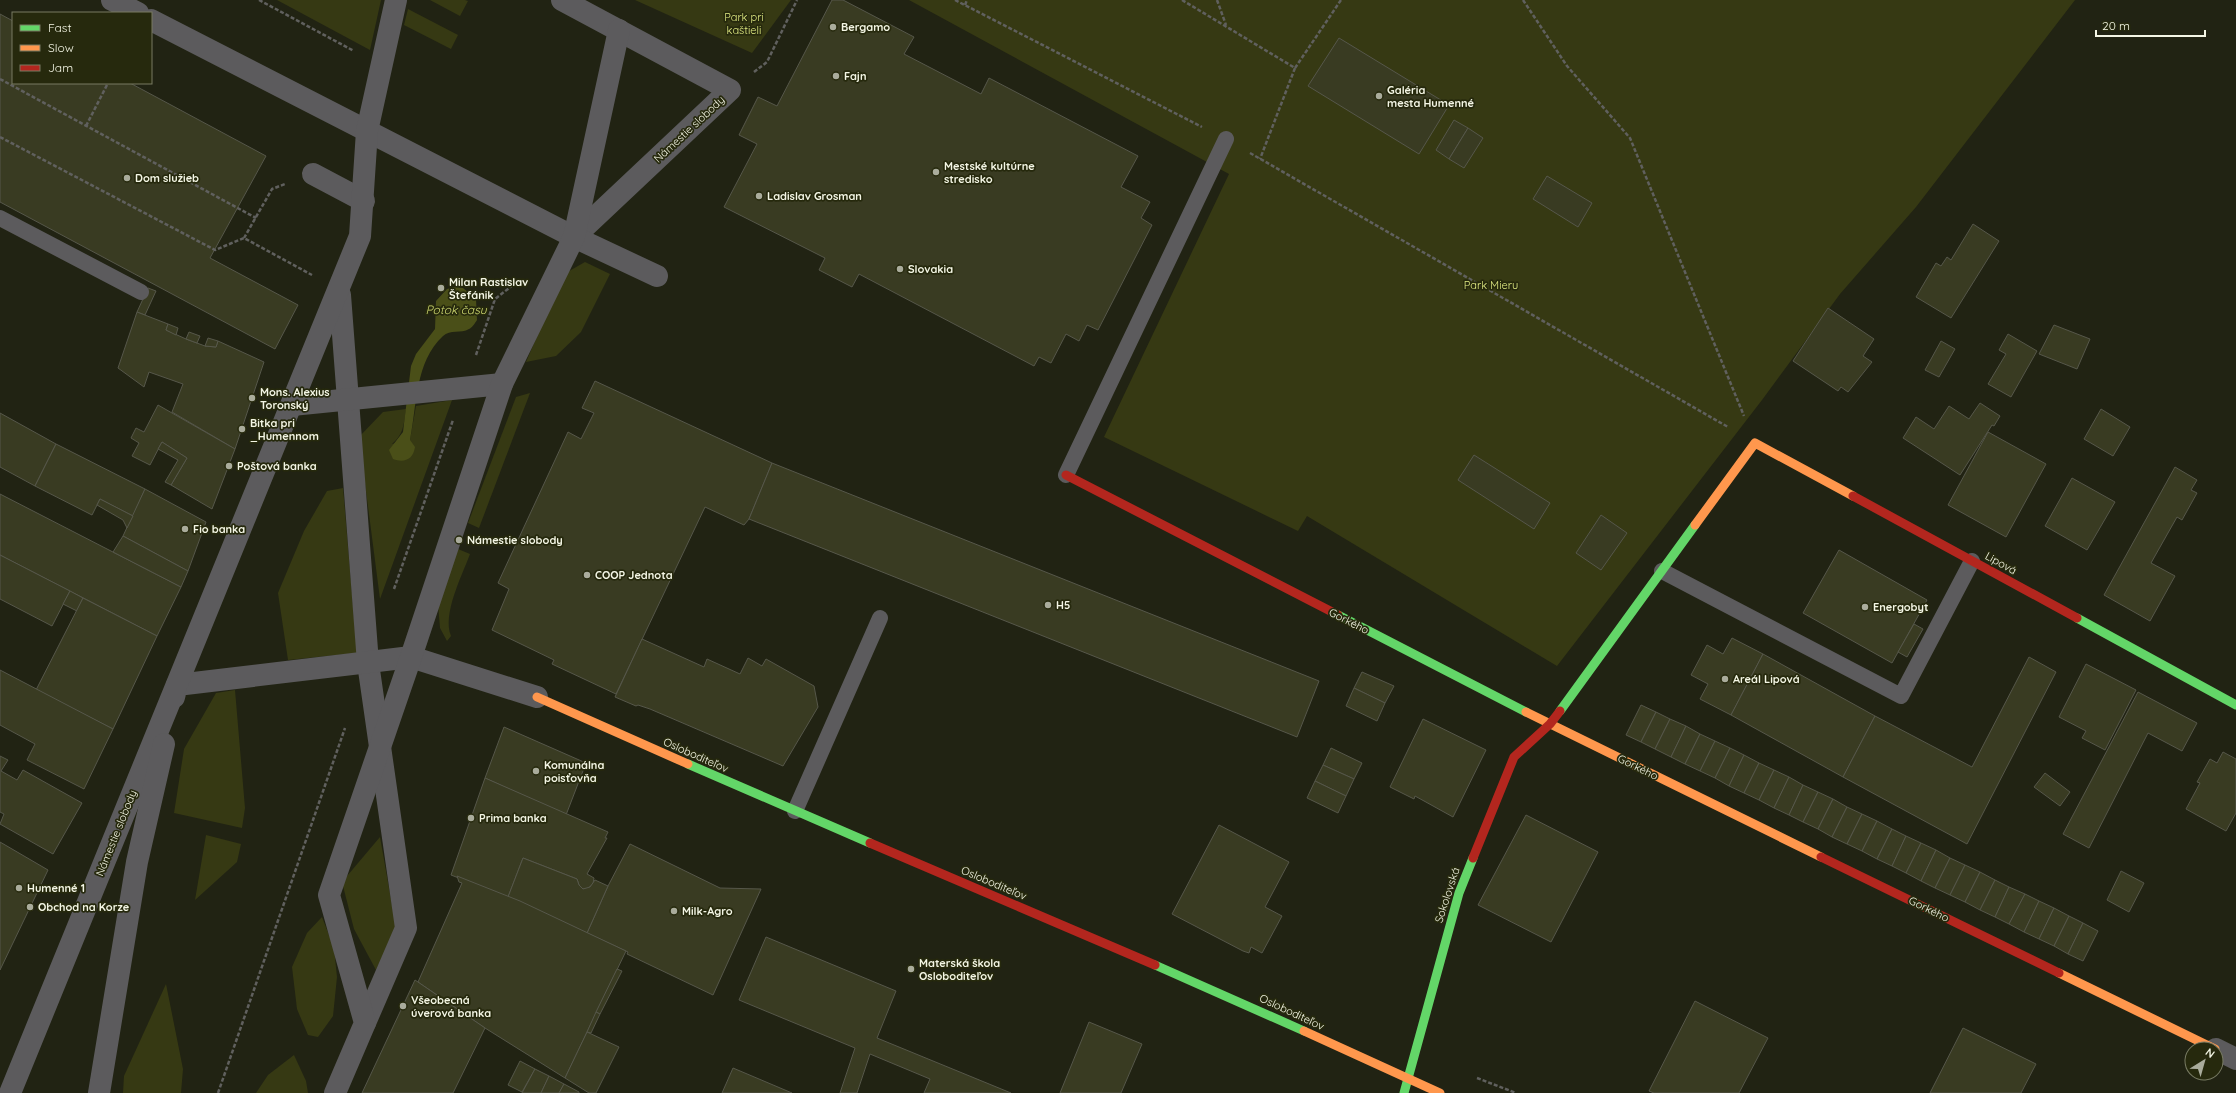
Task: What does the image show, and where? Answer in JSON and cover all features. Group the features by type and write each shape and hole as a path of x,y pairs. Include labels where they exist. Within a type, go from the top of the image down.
{"street":[{"path":"112,0 136,12"},
{"name":"Námestie slobody","path":"10,1093 360,236 364,201 367,131 396,0"},
{"name":"Námestie slobody","path":"562,0 730,90 574,237"},
{"path":"152,21 574,237 657,276"},
{"name":"Námestie slobody","path":"365,1023 329,894 502,384 574,237 619,30"},
{"path":"313,174 364,201"},
{"name":"Námestie slobody","path":"335,1093 406,928 368,663 339,290"},
{"path":"292,405 502,384"},
{"name":"Lipová","path":"1755,442 2236,705"},
{"name":"Sokolovská","path":"1404,1093 1459,893 1514,757 1550,724 1755,442"},
{"name":"Gorkého","path":"1066,476 1550,724 2200,1041"},
{"path":"177,685 368,663 411,656 537,698"},
{"name":"Námestie slobody","path":"99,1093 137,862 177,685"},
{"name":"Osloboditeľov","path":"537,698 795,811 1253,1007 1408,1080 1440,1093"},
{"name":"Gorkého","path":"2224,1053 2236,1059"}],"lane":[{"path":"1066,476 1226,140"},
{"path":"0,218 141,292"},
{"path":"1662,571 1901,696 1972,561"},
{"path":"795,811 880,618"}],"path":[{"path":"259,0 370,59 380,71"},
{"path":"730,90 767,62 797,0"},
{"path":"955,0 1226,140 1755,442"},
{"path":"965,5 967,0"},
{"path":"1182,0 1226,25 1295,68"},
{"path":"1217,0 1226,25"},
{"path":"1260,159 1295,68 1341,0"},
{"path":"1523,0 1567,66 1630,138 1755,442"},
{"path":"0,79 256,218"},
{"path":"86,126 107,84"},
{"path":"0,137 215,250 244,238 272,189 313,174"},
{"path":"244,238 303,270"},
{"path":"1477,1078 1516,1093"}],"green space":[{"path":"277,0 381,0 370,50"},
{"path":"430,0 465,0 468,1 460,16"},
{"name":"Park pri kaštieli","path":"635,0 791,0 752,53"},
{"name":"Park Mieru","path":"909,0 2075,0 1916,207 1840,294 1762,400 1557,666 1307,516 1298,531 1104,437 1229,174"},
{"path":"408,9 458,35 451,49 404,25"},
{"path":"585,262 610,274 581,332 556,356 526,362 564,274"},
{"path":"530,393 479,528 468,523 516,397"},
{"path":"452,400 380,599 359,437 383,412 406,409 404,424 401,432 392,444 410,440 416,406"},
{"path":"343,488 357,653 288,660 278,593 304,531 327,491"},
{"path":"458,549 470,554 451,606 449,627 451,636 447,641 440,628 438,604"},
{"path":"235,690 245,808 242,828 174,813 184,749 216,693"},
{"path":"206,835 241,844 237,862 195,900"},
{"path":"380,837 396,928 376,970 354,929 342,882"},
{"path":"322,917 334,948 337,977 333,1016 318,1037 308,1035 297,1009 292,967 307,933"},
{"path":"166,984 183,1069 181,1093 123,1093 124,1076"},
{"path":"294,1055 306,1081 308,1093 256,1093 268,1075"}],"water":[{"name":"Potok času","path":"455,287 463,288 476,299 477,320 471,328 446,334 434,346 422,371 416,399 410,440 415,447 414,451 410,458 401,461 393,459 389,450 403,432 411,366 416,354 435,329 436,301 447,289"}],"building":[{"name":"Mestské kultúrne stredisko","path":"832,0 843,0 914,37 904,54 981,94 989,78 1138,156 1121,187 1150,202 1141,218 1152,225 1098,330 1087,325 1079,341 1066,334 1051,363 1039,357 1034,366 859,274 852,287 819,270 825,258 724,207 757,144 739,135 758,97 777,106"},
{"name":"Dom služieb","path":"0,14 12,20 12,84 132,84 266,156 210,258 298,305 275,349 0,202"},
{"name":"Galéria mesta Humenné","path":"1339,38 1449,105 1419,154 1308,86"},
{"path":"1454,120 1468,128 1449,159 1436,150"},
{"path":"1468,128 1483,138 1464,168 1449,159"},
{"path":"1547,176 1592,203 1578,227 1533,199"},
{"path":"1973,224 1999,241 1951,318 1916,297 1936,263 1941,266 1947,257 1951,260"},
{"path":"148,288 156,291 145,315 137,312"},
{"path":"1828,308 1874,339 1863,356 1872,362 1848,392 1841,387 1838,391 1793,361"},
{"path":"137,312 168,324 166,330 186,339 205,346 216,347 218,341 264,362 235,449 172,412 183,384 149,372 144,387 118,368"},
{"path":"168,324 178,328 176,335 166,330"},
{"path":"2054,325 2090,339 2077,369 2039,354"},
{"path":"189,332 200,336 197,343 186,339"},
{"path":"2008,334 2037,351 2011,397 1988,384 2006,354 1999,350"},
{"path":"208,338 218,341 216,347 205,346"},
{"path":"1941,341 1955,349 1939,377 1925,370"},
{"path":"595,381 772,463 749,519 744,525 705,507 616,694 552,664 554,660 492,630 509,589 498,583 568,432 581,439 594,413 582,408"},
{"path":"1980,403 2000,416 1994,426 1992,425 1960,475 1903,438 1916,417 1934,429 1949,406 1969,419"},
{"path":"158,405 235,449 212,509 171,485 187,458 162,442 150,465 132,456 139,443 131,438 136,428 144,432"},
{"path":"2101,409 2130,427 2113,456 2084,439"},
{"path":"0,413 56,444 35,486 0,467"},
{"path":"1988,432 2046,464 2006,537 1948,505"},
{"path":"162,442 187,458 171,485 165,482 178,460 158,449"},
{"path":"56,444 145,489 133,516 100,499 92,515 35,486"},
{"path":"1474,455 1550,503 1534,529 1458,480"},
{"name":"H5","path":"772,463 1319,681 1297,737 749,519"},
{"path":"2175,467 2197,480 2191,490 2197,493 2182,520 2177,517 2151,563 2175,576 2150,621 2104,595"},
{"path":"2072,478 2115,502 2087,550 2045,526"},
{"path":"145,489 206,522 188,571 123,536"},
{"path":"0,494 181,587 157,636 0,555"},
{"path":"100,499 133,516 127,528 123,520 97,505"},
{"path":"1601,515 1627,533 1601,570 1576,553"},
{"path":"123,536 188,571 181,587 113,552"},
{"name":"Energobyt","path":"1839,550 1927,600 1892,663 1803,613"},
{"path":"0,555 70,591 52,626 0,599"},
{"path":"70,591 83,598 77,611 63,604"},
{"path":"83,598 157,636 113,729 36,690"},
{"path":"1914,624 1923,629 1907,657 1898,652"},
{"name":"Areál Lipová","path":"1732,638 1763,654 1731,715 1700,699 1708,684 1691,675 1707,645 1723,654"},
{"path":"642,639 704,667 707,659 740,674 748,658 762,666 766,659 814,686 818,707 783,766 650,709 638,705 636,706 615,697"},
{"path":"1763,654 1875,716 1843,777 1731,715"},
{"path":"2029,657 2056,672 1967,844 1843,777 1875,716 1972,767"},
{"path":"2086,664 2136,690 2105,750 2082,738 2086,731 2059,717"},
{"path":"0,670 113,729 84,789 27,760 35,744 0,725"},
{"path":"1362,672 1394,686 1385,703 1354,688"},
{"path":"1354,688 1385,703 1377,721 1346,706"},
{"path":"2138,692 2197,723 2182,751 2148,733 2089,848 2063,834"},
{"path":"1641,705 1656,712 1641,742 1626,735"},
{"path":"1656,712 1670,719 1655,749 1641,742"},
{"path":"1423,719 1486,750 1453,817 1415,796 1414,799 1390,787"},
{"path":"1670,719 1686,726 1671,757 1655,749"},
{"path":"1686,726 1700,734 1685,764 1671,757"},
{"name":"Komunálna poisťovňa","path":"504,727 586,763 566,815 485,778"},
{"path":"1700,734 1715,741 1700,771 1685,764"},
{"path":"1715,741 1730,748 1715,778 1700,771"},
{"path":"1331,748 1362,763 1354,779 1323,765"},
{"path":"1730,748 1744,755 1729,786 1715,778"},
{"path":"2223,752 2236,759 2236,813 2226,831 2186,809 2200,783 2197,782 2210,759 2217,763"},
{"path":"1744,755 1759,763 1744,793 1729,786"},
{"path":"0,756 8,760 1,771 17,780 23,770 82,803 53,854 0,824 4,814 0,812"},
{"path":"1759,763 1774,770 1759,800 1744,793"},
{"path":"1323,765 1354,779 1346,796 1315,781"},
{"path":"1774,770 1789,777 1774,808 1759,800"},
{"path":"2045,773 2070,792 2060,806 2034,787"},
{"path":"1789,777 1803,785 1789,815 1774,808"},
{"path":"485,778 608,832 605,838 607,838 587,874 594,878 593,884 587,889 583,889 579,885 577,879 523,858 508,897 451,875"},
{"path":"1315,781 1346,796 1338,813 1307,798"},
{"path":"1803,785 1818,792 1803,822 1789,815"},
{"path":"1818,792 1833,799 1818,829 1803,822"},
{"path":"1833,799 1847,807 1832,837 1818,829"},
{"path":"1847,807 1862,814 1847,844 1832,837"},
{"path":"1862,814 1877,821 1862,851 1847,844"},
{"path":"1526,815 1598,852 1551,942 1478,905"},
{"path":"1877,821 1892,829 1877,859 1862,851"},
{"path":"1219,825 1289,862 1265,907 1282,916 1262,953 1251,947 1249,953 1243,951 1172,914"},
{"path":"1892,829 1906,836 1892,866 1877,859"},
{"path":"1906,836 1921,843 1906,873 1892,866"},
{"name":"Humenné 1","path":"0,842 48,870 0,970"},
{"path":"1921,843 1936,850 1921,881 1906,873"},
{"name":"Milk-Agro","path":"630,844 720,888 761,889 713,995 587,933 608,886"},
{"path":"1936,850 1950,858 1935,888 1921,881"},
{"path":"523,858 577,879 579,885 583,889 590,887 595,880 608,886 587,933 508,897"},
{"path":"1950,858 1965,865 1950,895 1935,888"},
{"path":"1965,865 1980,872 1965,902 1950,895"},
{"path":"2121,871 2144,883 2129,912 2107,900"},
{"path":"1980,872 1995,880 1980,910 1965,902"},
{"path":"457,876 520,901 626,951 565,1078 485,1028 418,982 462,883 459,882"},
{"path":"1995,880 2009,887 1995,917 1980,910"},
{"path":"2009,887 2025,894 2009,924 1995,917"},
{"path":"2025,894 2039,901 2024,932 2009,924"},
{"path":"2039,901 2054,908 2039,939 2024,932"},
{"path":"2054,908 2069,916 2054,946 2039,939"},
{"path":"2069,916 2083,923 2068,954 2054,946"},
{"path":"2083,923 2098,931 2083,961 2068,954"},
{"path":"766,937 896,991 877,1038 1011,1093 924,1093 930,1079 870,1054 857,1093 840,1093 855,1048 739,1000"},
{"path":"617,969 622,971 600,1014 596,1012"},
{"path":"415,980 485,1028 453,1093 362,1093"},
{"path":"1695,1001 1768,1038 1739,1093 1654,1093 1649,1091"},
{"path":"596,1012 600,1014 591,1033 587,1032"},
{"path":"1089,1022 1142,1044 1121,1093 1060,1093"},
{"path":"1963,1028 2036,1064 2021,1093 1930,1093"},
{"path":"587,1032 619,1047 596,1093 589,1093 565,1078"},
{"path":"520,1061 535,1069 522,1092 508,1085"},
{"path":"733,1068 792,1093 722,1093"},
{"path":"535,1069 549,1076 541,1093 522,1093"},
{"path":"549,1076 564,1084 559,1093 541,1093"},
{"path":"564,1084 579,1092 579,1093 559,1093"}],"traffic: fast":[{"path":"1560,711 1695,525"},
{"path":"1338,615 1526,712"},
{"path":"2077,618 2236,705"},
{"path":"688,764 870,843"},
{"path":"1404,1093 1459,893 1473,858"},
{"path":"1155,965 1304,1031"}],"traffic: slow":[{"path":"1695,525 1755,443 1853,496"},
{"path":"537,697 688,764"},
{"path":"1526,712 1821,857"},
{"path":"2059,973 2199,1041"},
{"path":"1304,1031 1440,1093"}],"traffic: jam":[{"path":"1066,475 1338,615"},
{"path":"1853,496 2077,618"},
{"path":"1473,858 1514,757 1550,724 1560,711"},
{"path":"870,843 1155,965"},
{"path":"1821,857 2059,973"}],"place":[{"name":"Bergamo","path":"833,27"},
{"name":"Fajn","path":"836,76"},
{"name":"Galéria mesta Humenné","path":"1379,96"},
{"name":"Mestské kultúrne stredisko","path":"936,172"},
{"name":"Dom služieb","path":"127,178"},
{"name":"Ladislav Grosman","path":"759,196"},
{"name":"Slovakia","path":"900,269"},
{"name":"Milan Rastislav Štefánik","path":"441,288"},
{"name":"Mons. Alexius Toronský","path":"252,398"},
{"name":"Bitka pri _Humennom","path":"242,429"},
{"name":"Poštová banka","path":"229,466"},
{"name":"Fio banka","path":"185,529"},
{"name":"Námestie slobody","path":"459,540"},
{"name":"COOP Jednota","path":"587,575"},
{"name":"H5","path":"1048,605"},
{"name":"Energobyt","path":"1865,607"},
{"name":"Areál Lipová","path":"1725,679"},
{"name":"Komunálna poisťovňa","path":"536,771"},
{"name":"Prima banka","path":"471,818"},
{"name":"Humenné 1","path":"19,888"},
{"name":"Obchod na Korze","path":"30,907"},
{"name":"Milk-Agro","path":"674,911"},
{"name":"Materská škola Osloboditeľov","path":"911,969"},
{"name":"Všeobecná úverová banka","path":"403,1006"}]}
